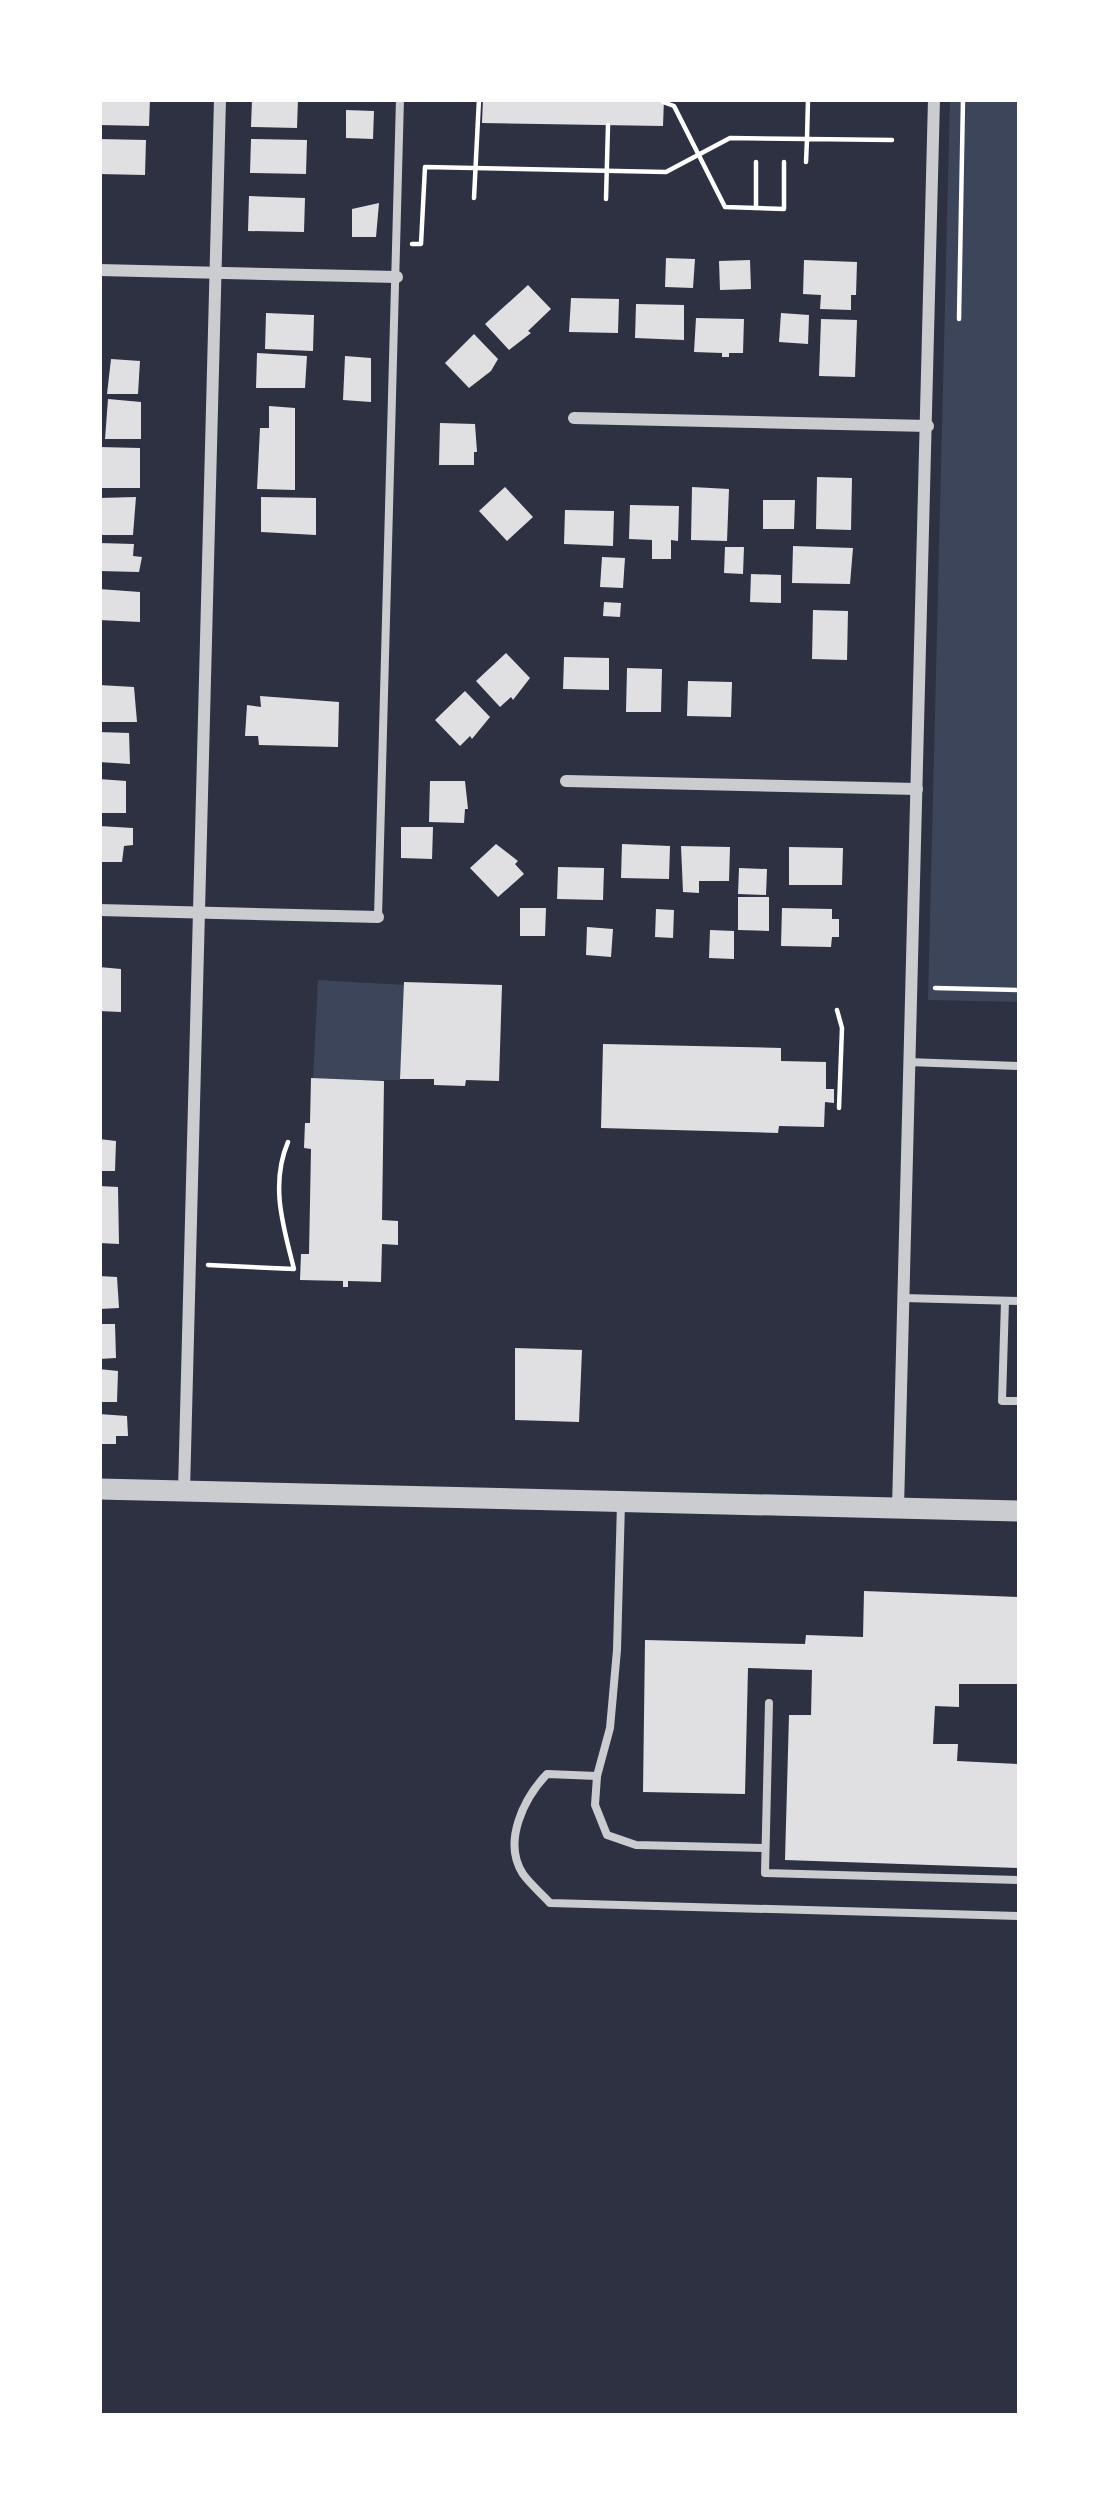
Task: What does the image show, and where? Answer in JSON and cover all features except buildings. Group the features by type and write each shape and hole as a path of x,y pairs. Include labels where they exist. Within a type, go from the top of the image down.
{"street":[{"path":"184,1491 220,99"},
{"path":"898,1508 934,99"},
{"path":"99,269 397,277"},
{"path":"574,418 928,426"},
{"path":"566,781 916,789"},
{"path":"99,910 378,916"},
{"path":"99,1489 1020,1511"}],"lane":[{"path":"378,916 400,99"},
{"path":"907,1062 1020,1066"},
{"path":"902,1298 1020,1301"},
{"path":"1005,1301 1002,1401 1020,1401"},
{"path":"621,1502 612,1708 595,1805 608,1835 636,1846 765,1848"},
{"path":"769,1703 765,1873 1020,1880"},
{"path":"597,1776 547,1774 527,1794 514,1843 520,1871 550,1903 1020,1916"}],"path":[{"path":"474,198 479,99"},
{"path":"806,162 808,99"},
{"path":"958,319 963,99"},
{"path":"663,102 674,106 724,207 784,209 784,162"},
{"path":"606,199 608,125"},
{"path":"398,244 421,244 424,167 666,172 730,138 892,140"},
{"path":"756,162 756,208"},
{"path":"935,988 1020,990"},
{"path":"837,1010 842,1028 839,1108"},
{"path":"190,1265 294,1268 280,1215 278,1165 288,1142"}],"shaded area":[{"path":"950,99 1020,99 1020,1002 928,1000"},
{"path":"318,980 405,985 400,1080 313,1080"}]}
